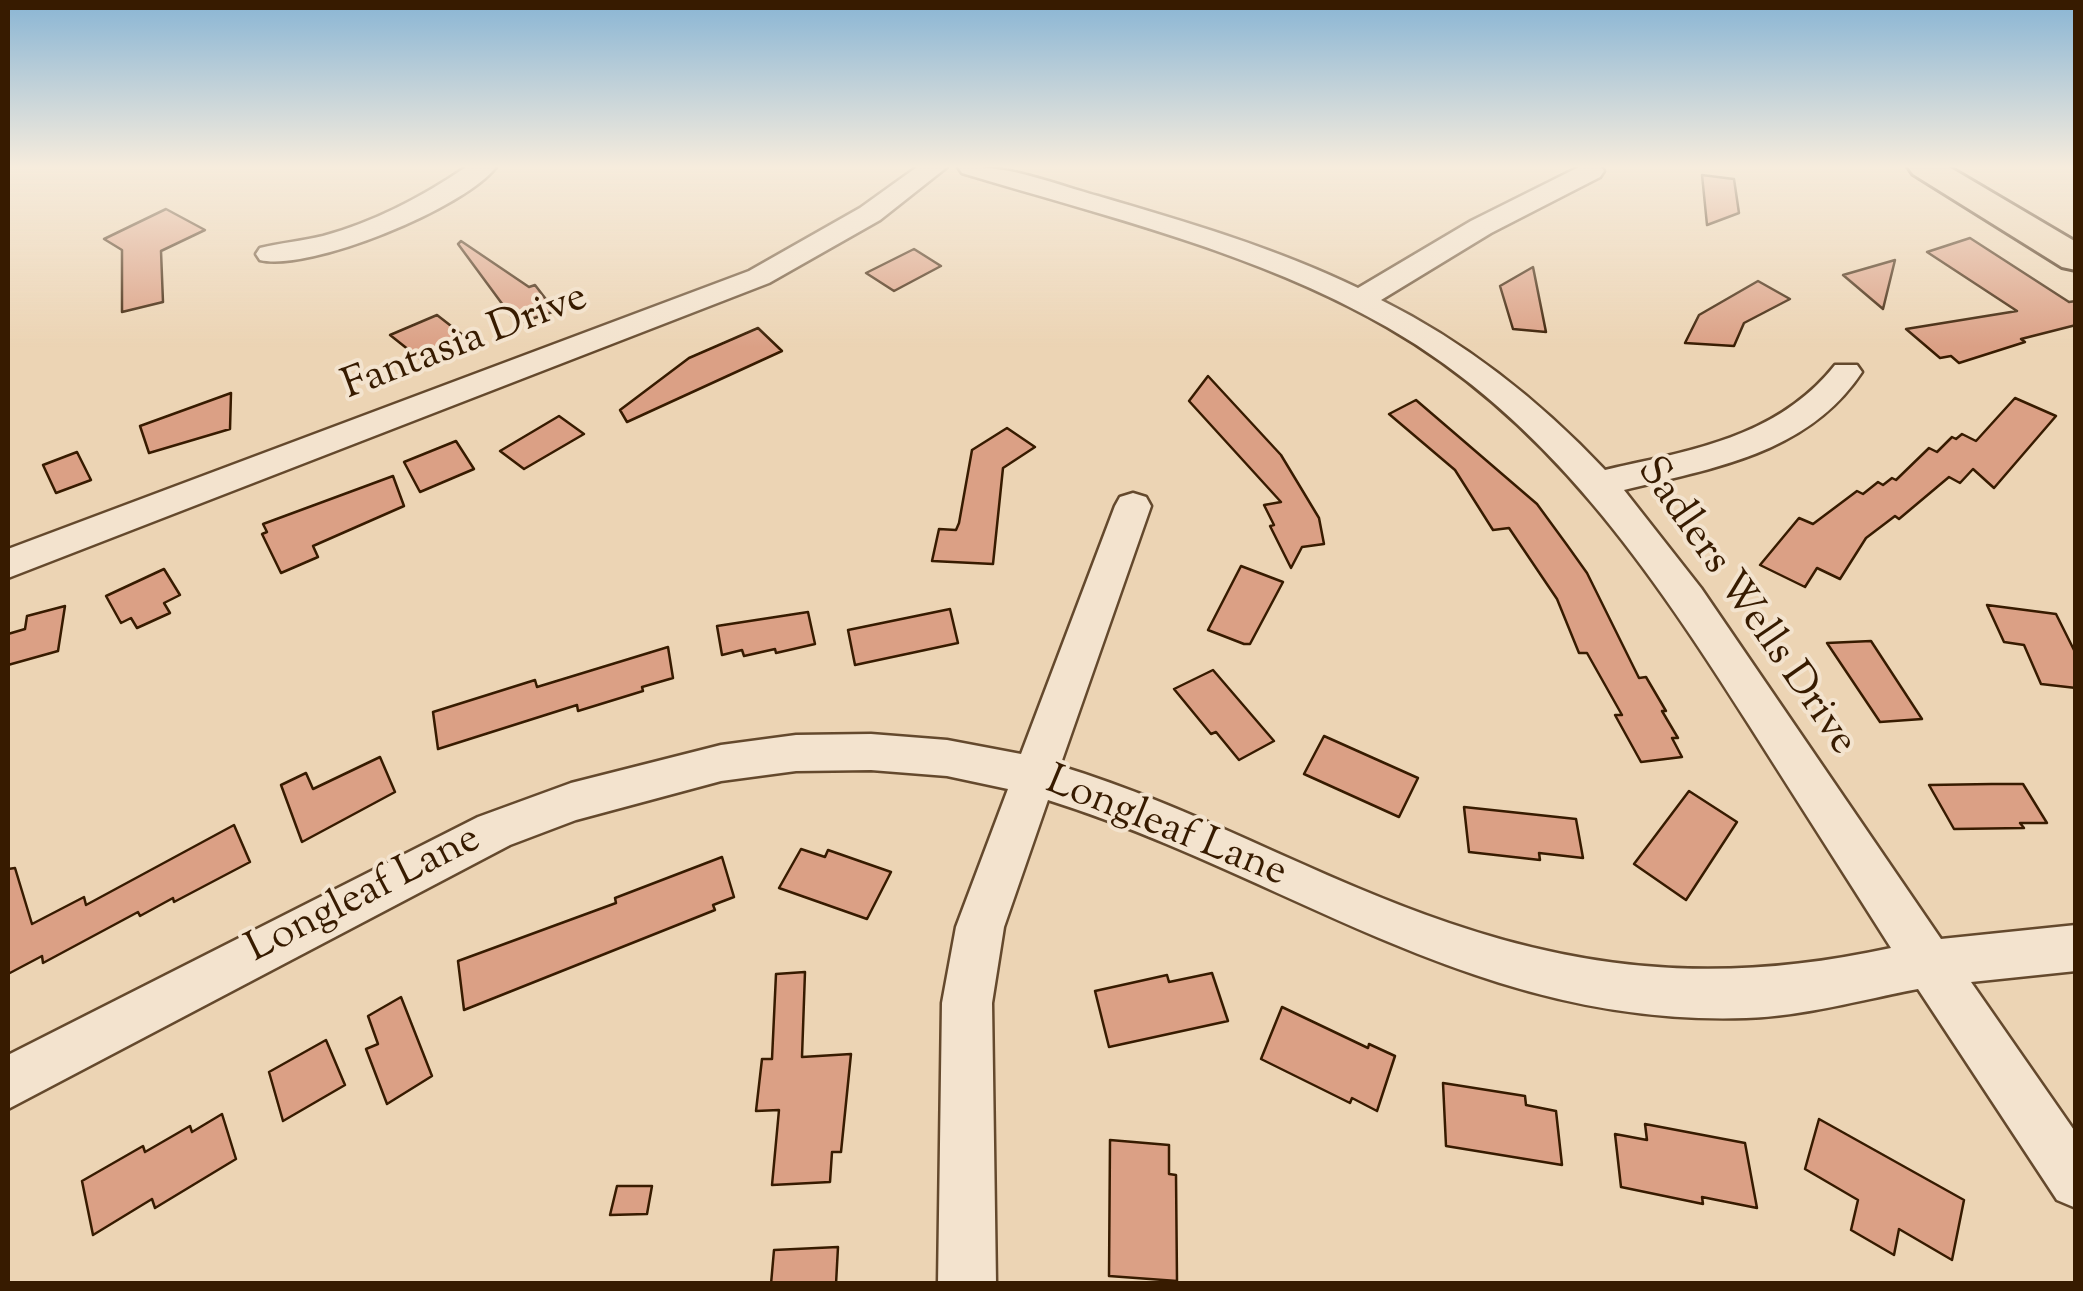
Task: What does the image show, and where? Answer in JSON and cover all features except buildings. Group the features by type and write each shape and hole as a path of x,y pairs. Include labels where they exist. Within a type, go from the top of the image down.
{"main road":[{"path":"2024,227 2076,259"}],"street":[{"path":"270,254 333,243 376,227"},
{"name":"Fantasia Drive","path":"8,564 759,277 847,227"},
{"name":"Sadlers Wells Drive","path":"1166,227 1266,259 1359,300 1452,352 1504,391 1602,483 1661,559 2076,1181"},
{"path":"1359,300 1480,227"},
{"path":"1602,483 1779,433 1814,411 1846,372"},
{"path":"967,1284 967,1003 984,912 1133,506"},
{"name":"Longleaf Lane","path":"8,1083 480,838 570,800 634,780 726,760 820,752 878,751 961,760 1034,776 1104,798 1402,930 1498,962 1571,980 1663,992 1744,995 1808,989 1930,963 2076,948"}]}
